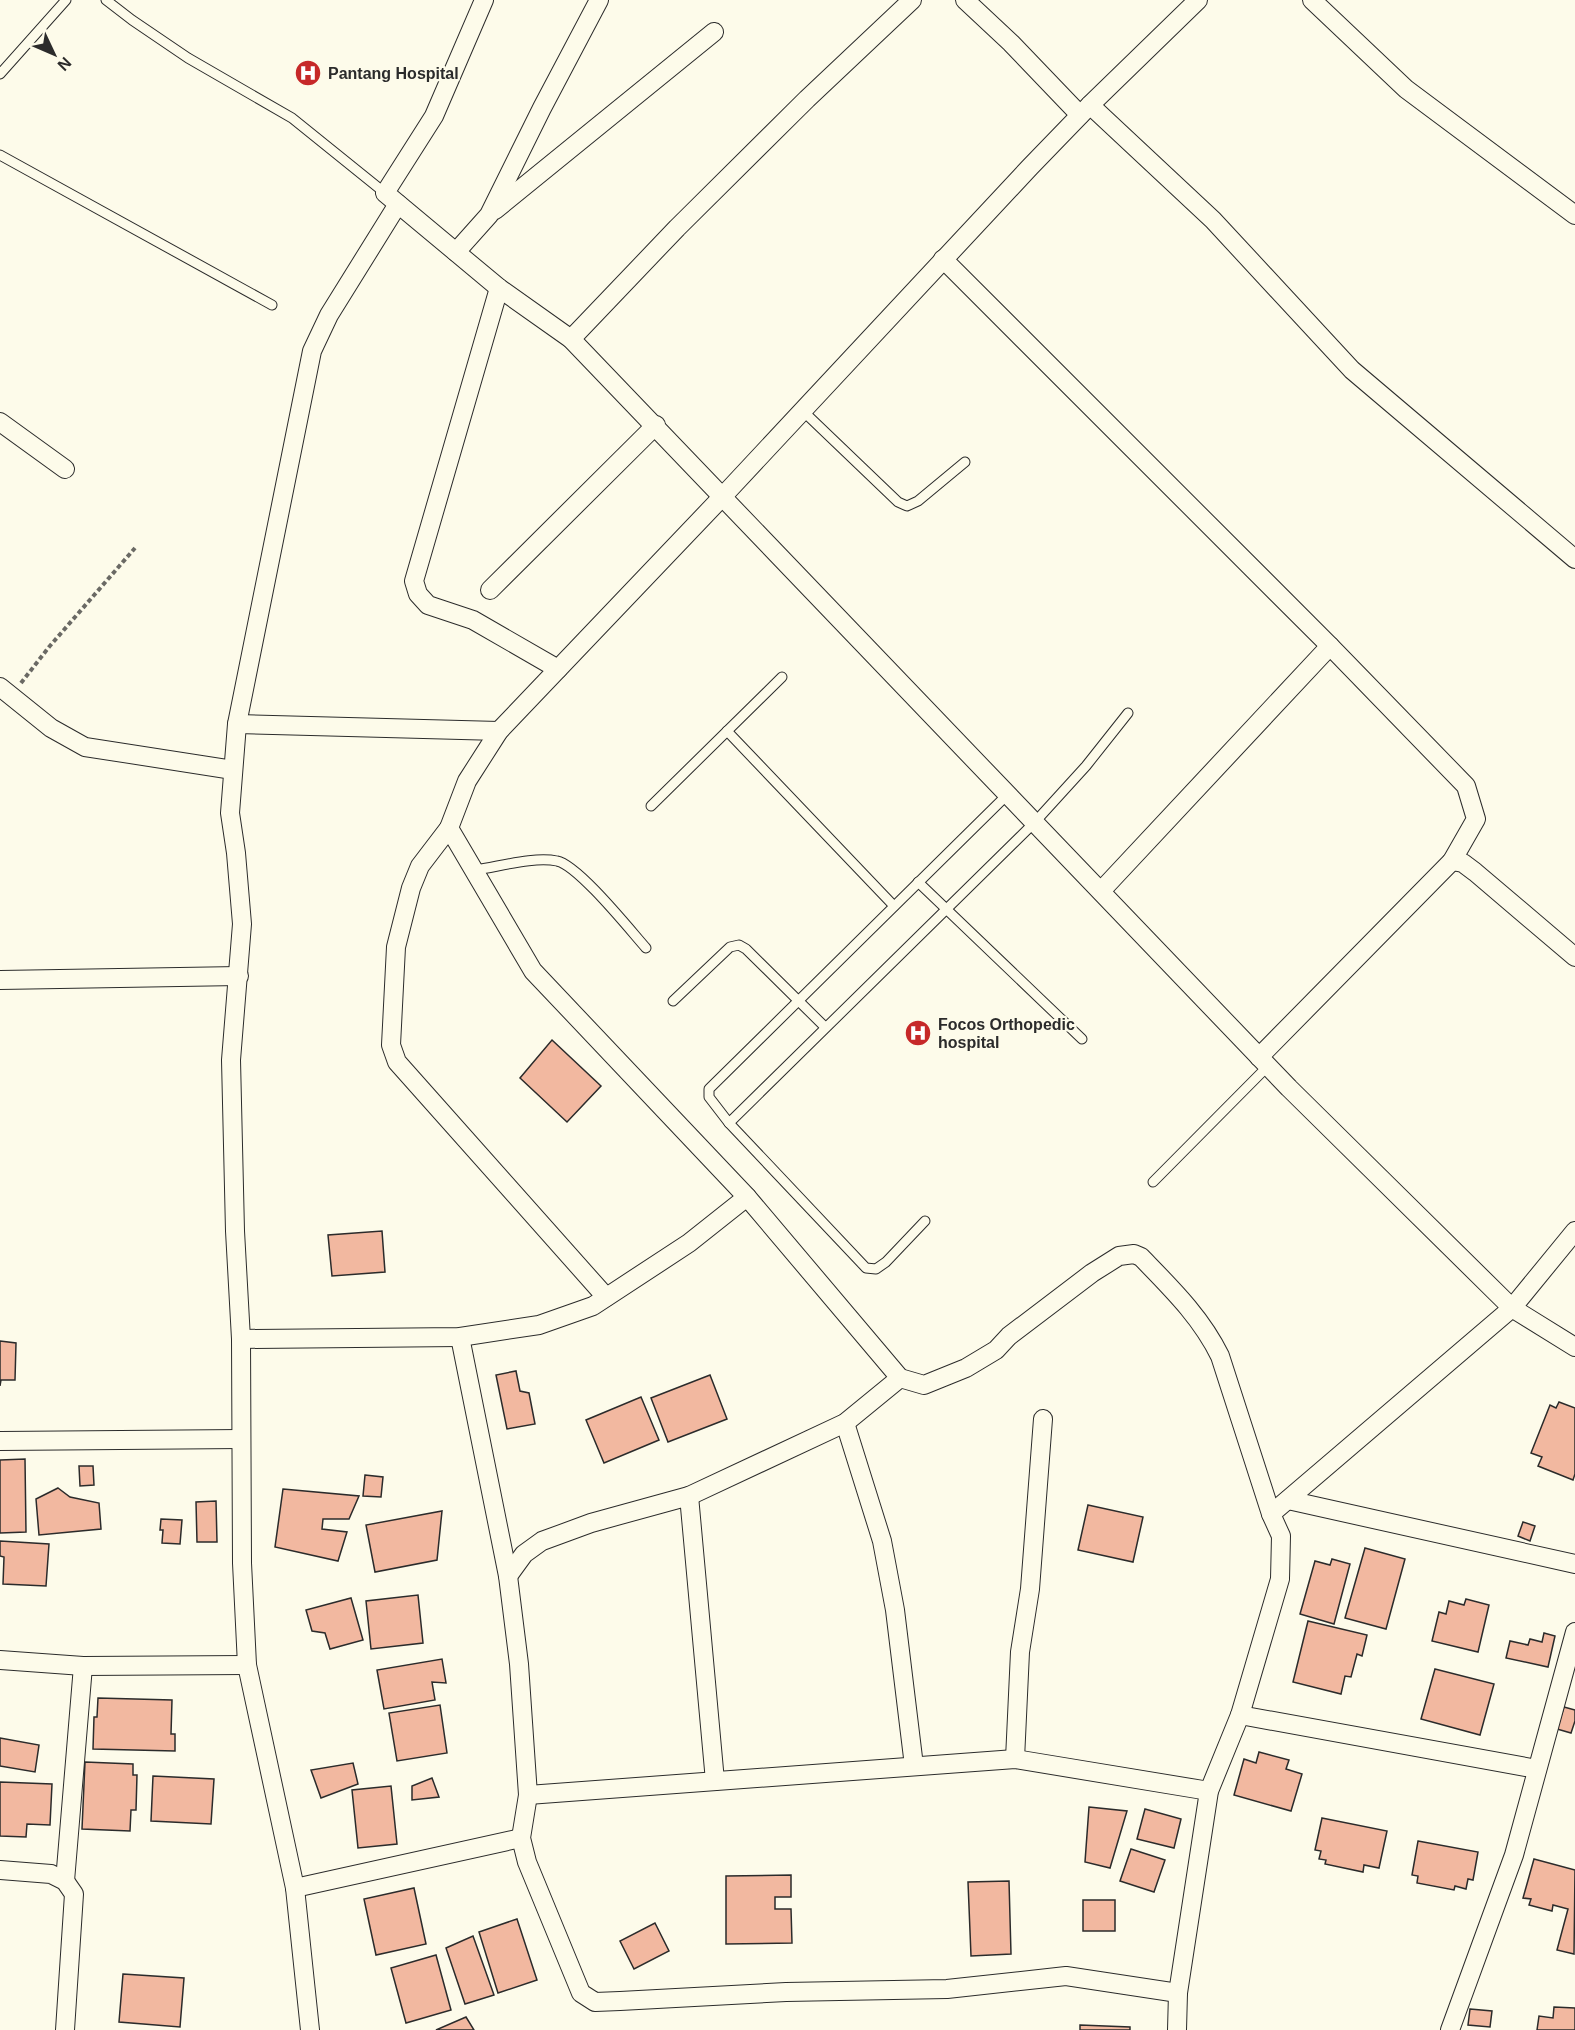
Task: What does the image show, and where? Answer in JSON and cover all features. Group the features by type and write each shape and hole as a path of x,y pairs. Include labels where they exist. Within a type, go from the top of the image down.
{"street":[{"path":"310,2030 295,1888 247,1665 242,1563 241,1339 235,1230 231,1060 242,924 230,813 233,770 237,724 312,351 434,116 484,0"},
{"path":"489,215 599,0"},
{"path":"572,339 677,228 807,99 912,0"},
{"path":"965,0 1085,110 1213,220 1352,370 1575,559"},
{"path":"606,1297 397,1062 391,1045 396,947 411,888 420,866 449,828 466,781 499,730 723,496 1085,110 1198,0"},
{"path":"1312,0 1406,89 1575,215"},
{"path":"456,252 489,215 714,32"},
{"path":"391,199 500,288 572,339 1263,1061 1512,1308 1575,1347"},
{"path":"943,260 1330,646 1466,786 1476,819 1452,861 1263,1061"},
{"path":"500,288 414,581 418,594 428,605 472,620 558,669"},
{"path":"0,422 65,469"},
{"path":"490,590 656,425"},
{"path":"1101,891 1330,646"},
{"path":"6,692 51,728 85,747 233,770"},
{"path":"237,724 499,730"},
{"path":"449,828 533,970 747,1197 900,1378 924,1385 966,1368 996,1350 1009,1336 1092,1273 1119,1256 1134,1254 1141,1257 1183,1300 1211,1337 1220,1356 1271,1514 1281,1536 1280,1579 1240,1715 1209,1791 1178,1993 1178,2030"},
{"path":"1452,861 1463,863 1475,872 1575,957"},
{"path":"0,980 239,976"},
{"path":"241,1339 460,1337 539,1325 593,1306 689,1243 747,1197"},
{"path":"1271,1514 1512,1308 1575,1232"},
{"path":"460,1337 508,1576 519,1664 528,1795 521,1838 527,1862 581,1993 595,2002 786,1992 947,1989 1066,1976 1178,1993"},
{"path":"508,1576 524,1554 542,1541 591,1523 689,1496 845,1424 900,1378"},
{"path":"1015,1759 1020,1652 1030,1589 1043,1419"},
{"path":"845,1424 882,1542 895,1610 914,1766"},
{"path":"0,1441 241,1439"},
{"path":"689,1496 715,1781"},
{"path":"1288,1500 1575,1564"},
{"path":"1450,2030 1514,1855 1575,1632"},
{"path":"0,1660 83,1666 247,1665"},
{"path":"66,1881 83,1666"},
{"path":"1240,1715 1537,1769"},
{"path":"528,1795 1015,1759 1209,1791"},
{"path":"295,1888 521,1838"},
{"path":"0,1870 51,1874 66,1881 74,1894 65,2030"}],"lane":[{"path":"0,74 66,0"},
{"path":"106,0 188,58 292,118 391,199"},
{"path":"0,155 272,305"},
{"path":"803,411 898,502 907,506 918,501 965,462"},
{"path":"651,806 782,677"},
{"path":"729,1123 1035,822 1086,766 1128,713"},
{"path":"727,731 894,906"},
{"path":"925,1221 886,1262 876,1269 866,1268 729,1123 709,1096 709,1089 1008,794"},
{"path":"475,870 543,860 560,861 577,873 646,948"},
{"path":"918,882 1082,1039"},
{"path":"673,1001 730,947 739,945 746,949 825,1027"},
{"path":"1153,1182 1263,1061"}],"path":[{"path":"6,692 49,647 135,548"}],"building":[{"path":"552,1040 601,1086 567,1122 520,1078"},
{"path":"382,1231 385,1272 332,1276 328,1235"},
{"path":"0,1341 16,1343 15,1380 1,1380 0,1386"},
{"path":"516,1371 520,1391 529,1393 535,1424 507,1429 496,1375"},
{"path":"710,1375 727,1419 668,1442 651,1398"},
{"path":"641,1397 659,1440 604,1463 586,1420"},
{"path":"1559,1402 1575,1408 1575,1474 1573,1480 1538,1466 1542,1457 1531,1453 1550,1405 1556,1408"},
{"path":"25,1459 26,1532 0,1533 0,1460"},
{"path":"79,1466 93,1466 94,1485 80,1486"},
{"path":"365,1475 383,1477 381,1497 363,1496"},
{"path":"58,1488 70,1497 99,1503 101,1529 39,1535 36,1499"},
{"path":"283,1489 359,1496 349,1519 323,1519 322,1529 347,1532 338,1561 275,1547"},
{"path":"216,1501 217,1542 197,1542 196,1502"},
{"path":"1088,1505 1143,1517 1133,1562 1078,1550"},
{"path":"442,1511 437,1560 375,1572 366,1525"},
{"path":"161,1519 182,1520 180,1544 162,1543"},
{"path":"1523,1522 1535,1526 1530,1541 1518,1536"},
{"path":"0,1541 49,1544 46,1586 3,1584 4,1557 0,1556"},
{"path":"1365,1548 1405,1559 1386,1629 1345,1618"},
{"path":"1332,1559 1350,1564 1334,1624 1300,1614 1315,1561 1330,1565"},
{"path":"418,1595 423,1643 371,1649 366,1601"},
{"path":"351,1598 363,1640 330,1649 325,1633 312,1631 306,1610"},
{"path":"1466,1599 1489,1605 1478,1652 1432,1641 1439,1612 1446,1614 1449,1601 1464,1605"},
{"path":"1308,1621 1367,1635 1362,1656 1357,1654 1351,1677 1345,1676 1341,1694 1293,1682"},
{"path":"1544,1633 1555,1636 1548,1667 1506,1658 1510,1641 1528,1645 1530,1639 1542,1642"},
{"path":"442,1659 446,1683 432,1682 435,1700 384,1709 377,1670"},
{"path":"1435,1669 1494,1684 1480,1735 1421,1719"},
{"path":"98,1698 172,1700 171,1734 175,1734 175,1751 93,1749 94,1717 97,1717"},
{"path":"440,1705 447,1753 397,1761 389,1713"},
{"path":"1564,1707 1575,1710 1575,1721 1571,1733 1557,1729"},
{"path":"0,1738 39,1745 35,1772 0,1766"},
{"path":"1259,1752 1289,1760 1286,1769 1302,1774 1291,1811 1234,1795 1244,1759 1256,1763"},
{"path":"85,1762 133,1764 133,1775 137,1775 136,1810 131,1810 130,1831 82,1829"},
{"path":"353,1763 358,1784 321,1798 311,1770"},
{"path":"153,1776 214,1779 211,1824 151,1821"},
{"path":"432,1778 439,1797 412,1800 412,1786"},
{"path":"0,1782 52,1784 50,1825 27,1824 26,1837 0,1836"},
{"path":"391,1786 397,1844 358,1848 352,1790"},
{"path":"1089,1807 1127,1811 1110,1868 1085,1862"},
{"path":"1145,1809 1181,1819 1174,1848 1137,1839"},
{"path":"1322,1818 1387,1831 1379,1868 1364,1865 1363,1872 1325,1864 1326,1860 1319,1859 1321,1851 1315,1850"},
{"path":"1418,1841 1478,1852 1473,1880 1468,1879 1466,1889 1455,1886 1454,1890 1417,1883 1418,1876 1412,1875"},
{"path":"1131,1849 1165,1860 1154,1892 1120,1881"},
{"path":"1534,1859 1575,1870 1574,1954 1557,1950 1568,1909 1553,1905 1552,1911 1529,1905 1531,1899 1523,1898"},
{"path":"791,1875 791,1897 775,1897 775,1909 791,1909 792,1943 726,1944 726,1876"},
{"path":"1009,1881 1011,1954 971,1956 968,1882"},
{"path":"414,1888 426,1944 376,1955 364,1899"},
{"path":"1083,1900 1115,1900 1115,1931 1083,1931"},
{"path":"517,1919 537,1980 498,1993 479,1932"},
{"path":"655,1923 669,1951 634,1969 620,1941"},
{"path":"473,1936 494,1995 465,2004 446,1948"},
{"path":"436,1955 451,2010 406,2023 391,1968"},
{"path":"123,1974 184,1978 180,2027 119,2022"},
{"path":"1554,2007 1575,2008 1575,2030 1537,2030 1539,2016 1553,2018"},
{"path":"1470,2009 1492,2011 1490,2027 1468,2025"},
{"path":"466,2017 474,2030 436,2030"},
{"path":"1080,2025 1130,2027 1130,2030 1080,2030"}],"place":[{"name":"Pantang Hospital","path":"308,73"},
{"name":"Focos Orthopedic hospital","path":"918,1033"}]}
